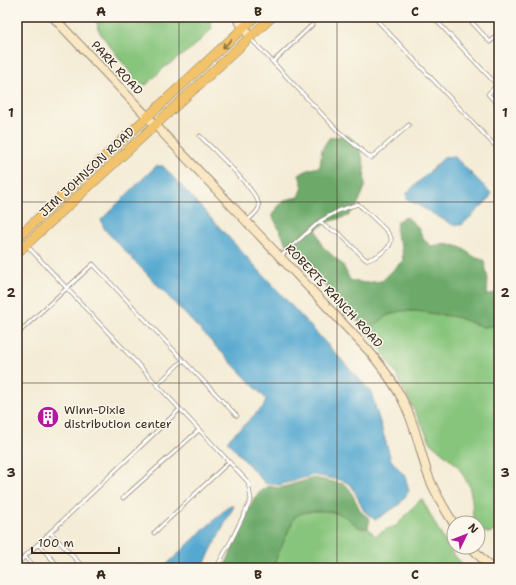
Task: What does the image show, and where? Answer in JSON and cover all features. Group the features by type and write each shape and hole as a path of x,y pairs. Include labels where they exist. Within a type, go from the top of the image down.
{"main road":[{"path":"248,33 255,17"},
{"path":"151,121 248,33 261,17"},
{"path":"151,121 208,61 272,17"},
{"name":"JIM JOHNSON ROAD","path":"18,236 84,175 151,121"},
{"name":"JIM JOHNSON ROAD","path":"17,253 89,186 151,121"},
{"path":"26,244 32,230 80,186 84,175"}],"street":[{"name":"PARK ROAD","path":"53,17 151,121"},
{"path":"236,17 248,33"},
{"name":"ROBERTS RANCH ROAD","path":"151,121 281,256 369,351 394,384 406,406 416,432 428,473 443,507 448,515"},
{"path":"479,555 491,568"}],"lane":[{"path":"374,17 498,149 499,148"},
{"path":"433,17 497,85 488,94 499,106"},
{"path":"467,17 490,42 499,34"},
{"path":"273,62 312,25"},
{"path":"248,33 273,62 338,131 371,158 408,125"},
{"path":"200,136 247,184 259,199 260,206 247,221"},
{"path":"281,256 320,222 340,210 358,204 387,232 391,239 390,244 386,250 377,256 369,260 364,259 339,233 327,228 320,222"},
{"path":"18,236 248,482 251,500 216,568"},
{"path":"17,334 93,264 237,416"},
{"path":"157,385 183,360"},
{"path":"17,564 180,409"},
{"path":"123,498 199,430"},
{"path":"154,533 229,462"},
{"path":"50,532 84,568"},
{"path":"38,544 60,568"},
{"path":"24,556 35,568"}],"green space":[{"path":"95,17 209,17 212,29 192,48 165,67 146,85 136,80 100,33"},
{"path":"347,135 359,144 364,165 365,187 357,206 348,216 328,222 316,229 322,246 343,265 350,280 365,283 382,281 403,260 402,248 396,234 397,221 407,217 418,227 424,240 431,246 457,246 476,258 484,260 488,279 487,295 499,292 499,325 483,327 456,317 417,311 400,311 386,316 367,332 286,243 272,215 283,202 299,197 303,187 299,175 309,169 320,167 322,149 329,138"},
{"path":"400,311 417,311 456,317 483,327 499,325 499,529 489,533 486,532 486,515 473,515 469,485 457,465 431,443 397,376 379,345 367,332 386,316"},
{"path":"314,478 343,484 349,488 361,512 370,519 368,528 359,527 348,518 338,513 313,511 301,514 295,516 272,568 224,568 254,498 267,486 280,488"},
{"path":"422,499 446,544 446,555 454,555 466,568 272,568 295,516 307,511 326,511 344,515 359,528 368,528 375,536 396,526"}],"water":[{"path":"454,156 491,193 489,199 462,225 453,225 407,199 407,193 445,157"},
{"path":"156,166 163,166 371,392 391,460 405,476 409,491 399,505 375,520 364,511 352,486 344,481 314,475 279,485 265,483 227,441 263,407 266,399 105,230 101,220"},
{"path":"229,506 234,506 202,568 163,568"}],"place":[{"name":"Winn-Dixie distribution center","path":"48,417"}]}
